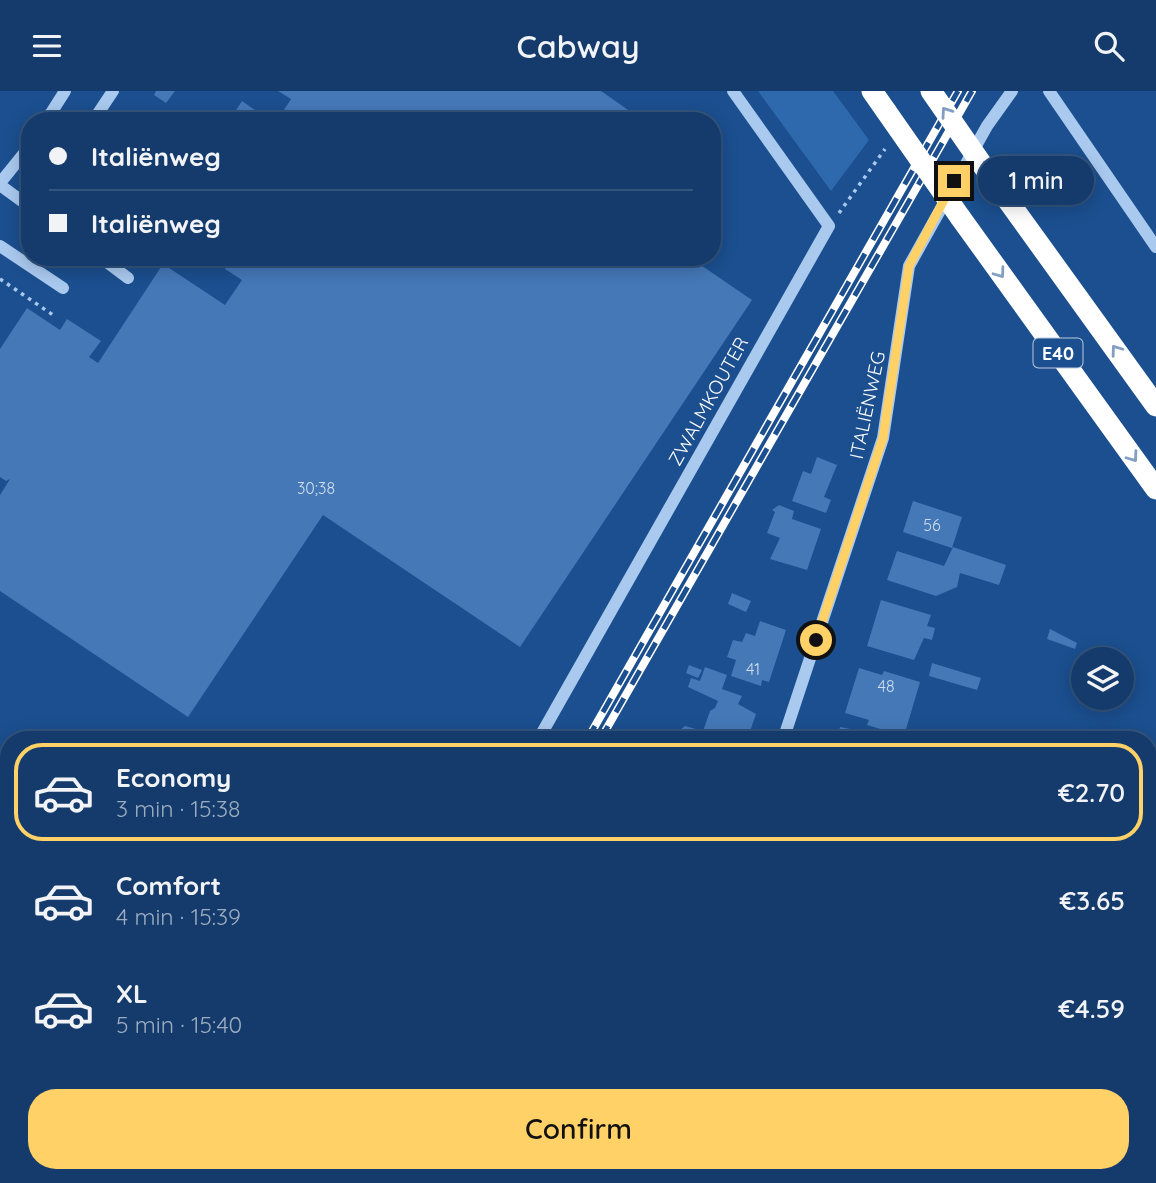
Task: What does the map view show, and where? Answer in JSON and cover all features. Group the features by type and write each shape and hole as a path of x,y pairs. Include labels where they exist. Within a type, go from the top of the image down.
{"highway":[{"name":"E40","path":"872,91 1156,489"},
{"name":"E40","path":"931,91 1156,406"}],"street":[{"path":"52,112 65,91"},
{"path":"98,112 113,91"},
{"path":"733,91 829,226"},
{"name":"ITALIËNWEG","path":"786,731 883,438 909,266 986,125 1012,91"},
{"path":"1049,91 1156,247"},
{"path":"21,157 0,184 21,200"},
{"name":"ZWALMKOUTER","path":"543,731 829,226"},
{"path":"0,246 21,260"},
{"path":"30,266 63,288"},
{"path":"112,266 128,278"}],"path":[{"path":"829,226 887,145"},
{"path":"0,279 56,317"}],"shaded area":[{"path":"758,91 833,91 869,140 831,191"}],"building":[{"path":"156,91 175,91 166,103 154,95"},
{"path":"278,91 601,91 631,112 283,112 291,99"},
{"path":"242,101 258,112 235,112"},
{"path":"162,266 166,266 225,305 242,280 225,269 227,266 702,266 752,300 520,647 323,515 188,717 0,591 0,495 10,479 6,481 0,477 0,349 27,308 60,330 67,319 101,341 89,357 98,363"},
{"path":"817,457 837,465 824,497 831,500 826,513 792,501 803,471 811,474"},
{"path":"913,501 962,517 952,548 903,532"},
{"path":"779,505 794,511 792,519 821,529 807,570 770,559 780,538 767,533 775,512 772,510"},
{"path":"953,547 1006,565 999,585 960,573 957,587 936,596 887,580 897,551 944,566"},
{"path":"732,593 751,601 746,612 728,604"},
{"path":"881,600 931,615 927,626 935,628 932,640 924,638 914,660 867,646"},
{"path":"760,621 786,630 769,682 762,680 761,686 731,676 736,660 727,657 733,640 742,642 746,633 755,636"},
{"path":"1050,629 1077,643 1076,647 1071,648 1047,639"},
{"path":"932,663 981,678 977,690 929,676"},
{"path":"689,665 702,670 698,678 686,673"},
{"path":"705,667 727,675 722,689 742,696 738,704 756,714 750,731 703,731 710,711 718,701 688,687 691,678 700,681"},
{"path":"859,668 882,675 884,671 920,682 905,731 887,731 867,725 869,720 845,713"},
{"path":"685,726 703,731 680,730"},
{"path":"840,727 855,730 855,731 839,731"}],"railway":[{"path":"592,731 958,91"},
{"path":"605,731 972,91"}],"route":[{"path":"816,640 883,438 909,266 954,181"}]}
